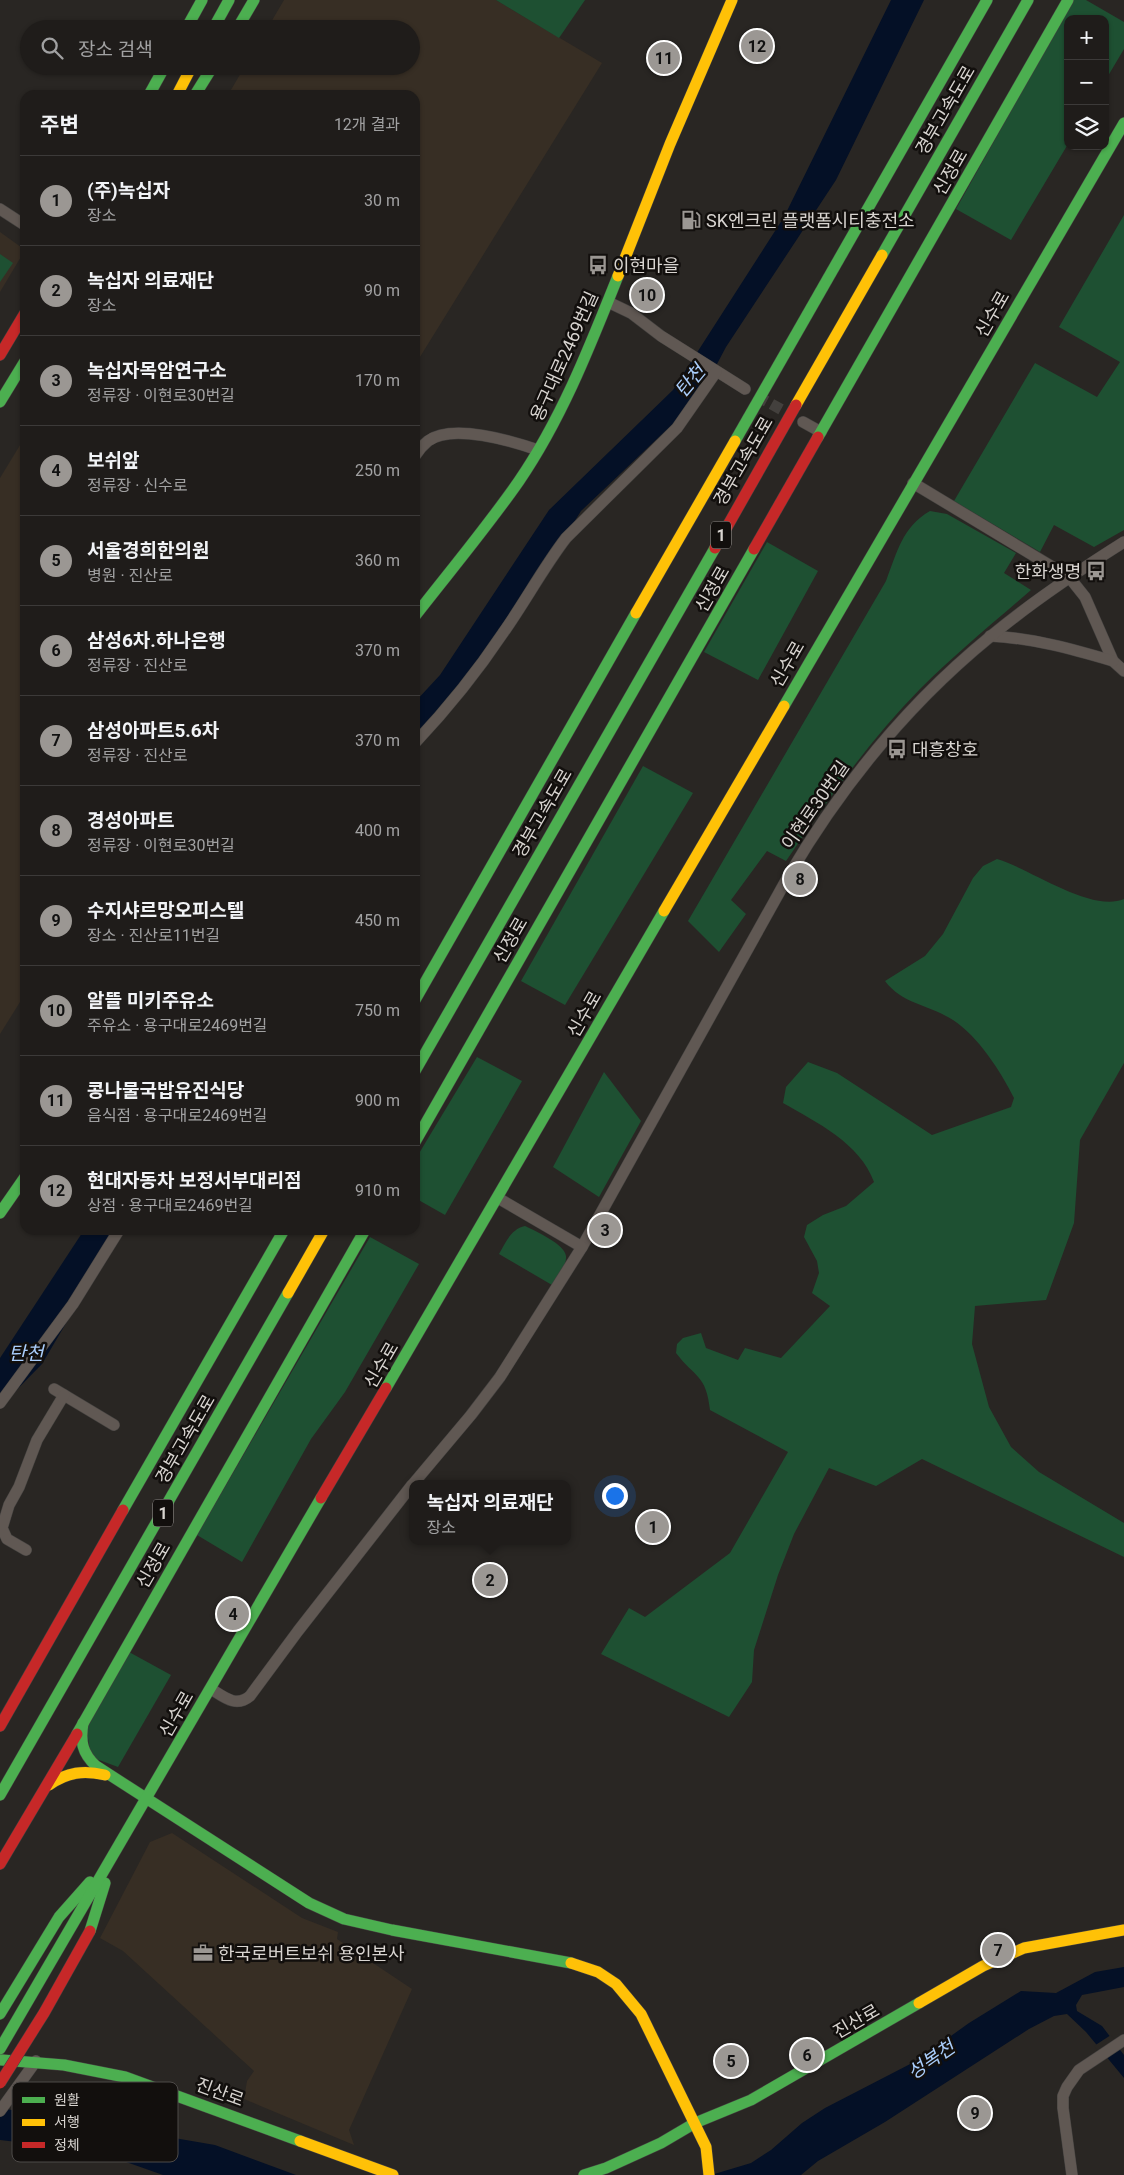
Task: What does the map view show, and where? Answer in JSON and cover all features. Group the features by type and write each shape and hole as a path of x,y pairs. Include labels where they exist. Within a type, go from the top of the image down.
{"main road":[{"path":"191,20 202,0"},
{"path":"218,20 228,0"},
{"path":"242,20 254,0"},
{"name":"용구대로2469번길","path":"420,610 519,481 552,427 608,302 670,144 732,0"},
{"name":"경부고속도로","path":"420,991 987,0"},
{"name":"경부고속도로","path":"420,1062 1028,0"},
{"name":"신정로","path":"420,1133 1068,0"},
{"path":"152,90 160,75"},
{"path":"180,90 187,75"},
{"path":"198,90 207,75"},
{"name":"신수로","path":"0,2049 1124,123"},
{"path":"0,355 20,321"},
{"path":"0,402 20,369"},
{"path":"0,1213 20,1184"},
{"name":"경부고속도로","path":"0,1726 281,1235"},
{"name":"경부고속도로","path":"0,1796 321,1235"},
{"name":"신정로","path":"0,1864 47,1786 362,1235"},
{"path":"83,1723 80,1738 86,1758 111,1777 310,1903 344,1919 392,1930 572,1963 598,1972 616,1984 641,2014 695,2123 706,2147 709,2175"},
{"path":"47,1786 60,1776 82,1771 111,1777"},
{"path":"0,2014 59,1916 113,1856"},
{"path":"0,2083 44,2013 90,1931 113,1856"},
{"name":"진산로","path":"584,2175 606,2168 661,2143 695,2123 774,2088 983,1966 1012,1952 1124,1930"},
{"name":"진산로","path":"0,2060 36,2060 87,2067 139,2082"},
{"name":"진산로","path":"178,2096 393,2175"}],"street":[{"path":"0,209 20,222"},
{"path":"608,302 631,313 661,336 745,389"},
{"path":"420,738 482,663 566,538 677,428 713,370"},
{"path":"803,422 821,432"},
{"path":"420,450 429,440 446,434 478,434 506,439 538,450"},
{"path":"913,483 1069,577 1085,597 1113,661 1124,671"},
{"name":"이현로30번길","path":"416,1480 472,1415 500,1377 582,1246 789,875 818,827 848,785 914,708 990,636 1069,577 1124,542"},
{"path":"990,636 1027,639 1113,661"},
{"path":"498,1198 582,1246"},
{"path":"0,1403 73,1304 116,1235"},
{"path":"54,1389 114,1425"},
{"path":"26,1550 8,1539 2,1528 9,1505 19,1487 37,1440 64,1395"},
{"name":"이현로30번길","path":"210,1689 234,1703 244,1701 250,1696 308,1617 409,1489"},
{"path":"1072,2175 1064,2096 1076,2074 1094,2059 1124,2040"},
{"path":"22,2082 36,2060"},
{"path":"0,2111 12,2095"}],"shaded area":[{"path":"284,0 496,0 602,63 420,357 420,90 231,90 240,75 420,75 420,20 272,20"},
{"path":"0,232 20,246 20,258 0,292"},
{"path":"20,445 20,1002 0,1034 0,478"},
{"path":"172,1833 302,1918 338,1932 337,1939 412,1989 349,2130 354,2145 244,2099 247,2081 254,2071 123,1951 100,1938 150,1842"}],"green space":[{"path":"496,0 585,0 559,38"},
{"path":"1073,0 1086,0 1124,22 1124,49 1109,74 1109,15 1065,15"},
{"path":"1064,16 1064,150 1011,240 956,209"},
{"path":"1124,215 1124,530 1094,547 1054,525 1040,552 954,501 1035,363 1097,397 1120,362 1059,327"},
{"path":"0,254 13,263 0,282"},
{"path":"930,511 947,514 1016,553 1004,573 1031,590 947,663 901,709 849,772 786,861 767,851 731,900 746,914 719,952 688,921 886,581 897,551 907,533 921,517"},
{"path":"767,542 818,571 758,680 704,652"},
{"path":"643,766 693,793 565,1005 521,981"},
{"path":"997,859 1078,895 1110,902 1124,899 1124,1063 1080,1140 1074,1223 1046,1300 975,1306 972,1344 989,1407 1011,1447 1039,1472 1124,1523 1124,1557 922,1459 876,1486 829,1468 794,1534 778,1575 754,1650 752,1682 729,1717 601,1654 629,1608 645,1617 730,1553 788,1452 710,1410 706,1389 699,1377 676,1353 677,1344 683,1338 701,1333 706,1348 738,1360 745,1348 781,1358 830,1306 812,1293 819,1273 817,1261 804,1237 807,1225 823,1215 846,1206 874,1182 859,1156 848,1145 823,1126 783,1103 786,1087 808,1062 837,1073 932,1135 1011,1107 1014,1098 1009,1088 996,1066 971,1035 953,1020 900,995 885,981 925,956 943,934 973,878 983,866"},
{"path":"477,1057 522,1081 445,1215 420,1201 420,1152"},
{"path":"604,1072 641,1121 599,1197 553,1167"},
{"path":"525,1226 549,1238 564,1251 566,1256 565,1264 552,1285 499,1254 512,1233"},
{"path":"370,1237 419,1264 345,1392 311,1439 242,1562 197,1535"},
{"path":"129,1652 171,1675 118,1767 91,1757 86,1726"}],"water":[{"name":"탄천","path":"891,0 924,0 836,180 726,347 698,400 581,511 496,646 420,739 420,697 440,675 549,510 673,390 784,217"},
{"name":"탄천","path":"81,1235 118,1235 42,1364 0,1407 0,1358"},
{"name":"성복천","path":"1124,1967 1124,1987 1082,1995 1076,2005 1077,2011 1102,2026 1124,2055 1124,2078 1086,2032 1067,2014 1054,2016 1029,2029 885,2122 818,2161 801,2175 711,2175 751,2163 771,2150 802,2123 825,2108 916,2061 969,2023 1021,1991 1056,1993 1095,1972"},
{"path":"0,2108 12,2110 12,2141 0,2140"},
{"path":"178,2139 215,2145 296,2175 163,2175 126,2162 178,2162"}],"pier":[{"path":"1111,2035 1121,2048 1105,2058 1094,2046"}],"tunnel":[{"path":"757,396 793,416"}],"traffic: fast":[{"path":"191,20 202,0"},
{"path":"218,20 229,0"},
{"path":"242,20 254,0"},
{"path":"735,441 987,0"},
{"path":"882,255 1028,0"},
{"path":"818,437 1068,0"},
{"path":"152,90 160,75"},
{"path":"198,90 207,75"},
{"path":"784,706 1124,123"},
{"path":"420,610 519,481 549,432 574,381 618,276"},
{"path":"0,402 20,369"},
{"path":"420,1062 715,548"},
{"path":"420,1133 754,549"},
{"path":"420,991 636,613"},
{"path":"386,1388 664,911"},
{"path":"0,1213 20,1184"},
{"path":"123,1510 281,1235"},
{"path":"77,1734 362,1235"},
{"path":"0,1795 288,1293"},
{"path":"0,2049 321,1498"},
{"path":"83,1723 83,1746 96,1766 309,1903 344,1919 392,1930 571,1963"},
{"path":"0,2014 59,1917 90,1882"},
{"path":"90,1931 105,1883"},
{"path":"584,2175 606,2168 661,2143 695,2123 751,2100 919,2003"},
{"path":"2,2060 64,2065 125,2077 139,2082"},
{"path":"178,2096 300,2141"}],"traffic: slow":[{"path":"618,276 670,144 732,0"},
{"path":"180,90 187,75"},
{"path":"796,405 882,255"},
{"path":"636,613 735,441"},
{"path":"664,911 784,706"},
{"path":"288,1293 321,1235"},
{"path":"49,1785 62,1777 76,1773 105,1775"},
{"path":"919,2003 983,1966 1024,1948 1124,1930"},
{"path":"571,1963 598,1972 616,1984 641,2014 706,2147 709,2175"},
{"path":"300,2141 393,2175"}],"traffic: jam":[{"path":"0,355 20,321"},
{"path":"715,548 796,405"},
{"path":"754,549 818,437"},
{"path":"321,1498 386,1388"},
{"path":"0,1726 123,1510"},
{"path":"0,1864 77,1734"},
{"path":"0,2083 44,2013 90,1931"}],"place":[{"name":"현대자동차 보정서부대리점","path":"757,46"},
{"name":"콩나물국밥유진식당","path":"664,58"},
{"name":"SK엔크린 플랫폼시티충전소","path":"691,220"},
{"name":"이현마을","path":"598,265"},
{"name":"알뜰 미키주유소","path":"647,295"},
{"name":"한화생명","path":"1096,571"},
{"name":"대흥창호","path":"897,749"},
{"name":"경성아파트","path":"800,879"},
{"name":"녹십자목암연구소","path":"605,1230"},
{"name":"(주)녹십자","path":"653,1527"},
{"name":"녹십자 의료재단","path":"490,1580"},
{"name":"보쉬앞","path":"233,1614"},
{"name":"삼성아파트5.6차","path":"998,1950"},
{"name":"한국로버트보쉬 용인본사","path":"203,1953"},
{"name":"삼성6차.하나은행","path":"807,2055"},
{"name":"서울경희한의원","path":"731,2061"},
{"name":"수지샤르망오피스텔","path":"975,2113"}]}
